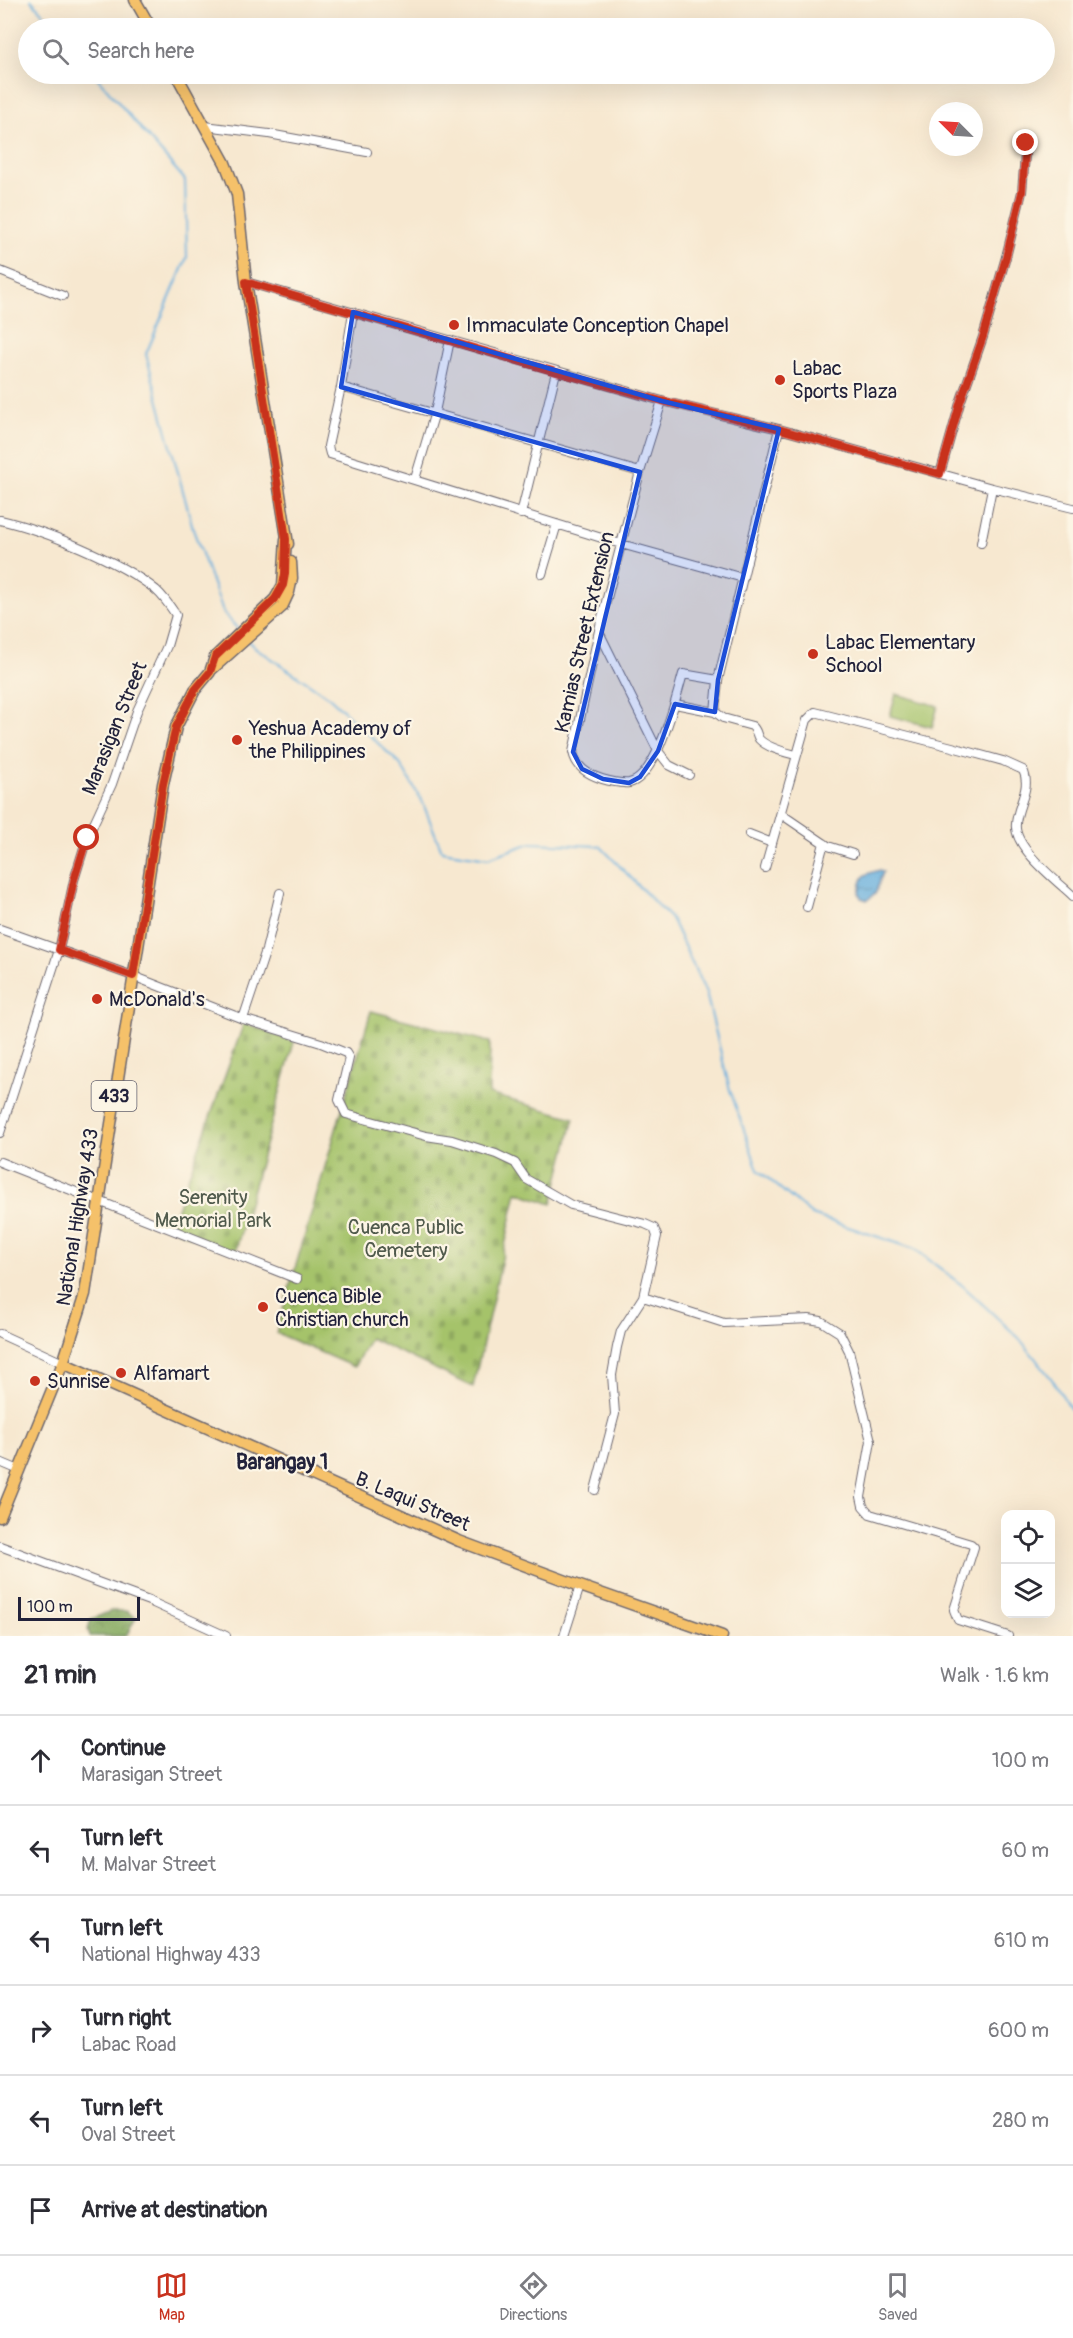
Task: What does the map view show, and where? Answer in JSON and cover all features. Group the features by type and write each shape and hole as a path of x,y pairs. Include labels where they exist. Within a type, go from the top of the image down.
{"main road":[{"path":"135,0 145,18"},
{"name":"National Highway 433","path":"0,1517 63,1363 85,1294 133,976 169,754 176,727 185,707 219,659 269,613 283,585 286,539 246,282 237,194 225,163 182,84"},
{"name":"B. Laqui Street","path":"63,1363 459,1541 580,1587 720,1636"}],"street":[{"path":"205,126 269,134 367,152"},
{"path":"940,474 1006,257 1022,192 1026,143"},
{"path":"0,271 63,296"},
{"path":"246,282 662,401 779,429 1073,508"},
{"path":"353,312 341,387 328,446 330,454 521,514 743,578"},
{"path":"415,479 435,412 450,340"},
{"path":"521,514 556,372"},
{"path":"341,387 640,472"},
{"name":"Kamias Street Extension","path":"662,401 640,472 599,631 573,752 575,761 582,770 603,779 629,783 640,777 658,751 683,674 718,680"},
{"path":"715,712 718,680 779,429"},
{"path":"981,543 992,488"},
{"name":"Marasigan Street","path":"0,519 21,524 89,552 139,579 157,591 176,615 166,646 137,711 112,784 87,838 74,880 59,950 0,1133"},
{"path":"542,574 556,524"},
{"path":"599,631 658,751 669,765 689,775"},
{"path":"675,704 715,712 723,718 752,726 765,744 796,755"},
{"path":"765,868 796,755 807,720 814,712 1015,765 1023,770 1026,777 1025,788 1016,824 1017,835 1037,862 1073,896"},
{"path":"781,814 824,843 853,854"},
{"path":"749,834 772,843"},
{"path":"807,907 824,843"},
{"path":"243,1019 266,950 280,893"},
{"path":"0,929 133,976 243,1019 346,1053 349,1058 339,1100 346,1114 452,1140 496,1154 515,1163 526,1179 571,1205 654,1228 657,1236 643,1297 621,1331 616,1347 612,1375 615,1414 595,1490"},
{"path":"0,1162 297,1279"},
{"path":"643,1297 724,1323 809,1318 821,1321 840,1333 849,1352 871,1442 861,1497 863,1506 870,1514 974,1547 954,1610 955,1616 958,1620 1008,1636"},
{"name":"B. Laqui Street","path":"0,1335 63,1363"},
{"path":"0,1462 19,1470"},
{"path":"0,1546 149,1601 226,1636"},
{"path":"564,1636 580,1587"}],"highlighted area":[{"path":"353,312 662,401 779,429 718,680 715,712 675,704 658,751 640,777 629,783 603,779 582,769 573,752 640,472 341,387"}],"green space":[{"path":"896,694 938,706 932,727 890,716"},
{"name":"Cuenca Public Cemetery","path":"371,1011 490,1042 489,1094 574,1118 552,1204 517,1192 473,1387 370,1338 354,1367 276,1333"},
{"name":"Serenity Memorial Park","path":"244,1023 294,1042 235,1253 170,1228"},
{"path":"111,1611 126,1611 136,1618 126,1636 90,1636 88,1629 91,1619"}],"water":[{"path":"880,870 883,872 875,894 867,900 861,898 859,893 864,877"}],"waterway":[{"path":"31,0 47,18"},
{"path":"103,84 185,180 187,257 146,354 194,532 224,614 238,629"},
{"path":"248,640 256,648 330,698 400,764 422,801 442,851 488,858 531,843 600,846 672,920 706,993 730,1090 758,1170 812,1215 915,1249 963,1286 1019,1338 1054,1382 1073,1413"}],"place":[{"name":"Immaculate Conception Chapel","path":"454,325"},
{"name":"Labac Sports Plaza","path":"780,380"},
{"name":"Labac Elementary School","path":"813,654"},
{"name":"Yeshua Academy of the Philippines","path":"237,740"},
{"name":"McDonald's","path":"97,999"},
{"name":"Cuenca Bible Christian church","path":"263,1307"},
{"name":"Alfamart","path":"121,1373"},
{"name":"Sunrise","path":"35,1381"}],"district":[{"name":"Barangay 1","path":"282,1462"}],"route":[{"path":"87,838 74,880 59,950 133,976 163,784 176,727 195,690 210,672 215,657 275,599 283,585 285,574 286,539 281,496 246,282 556,372 662,401 779,429 940,474 1006,257 1022,192 1026,143"}]}
